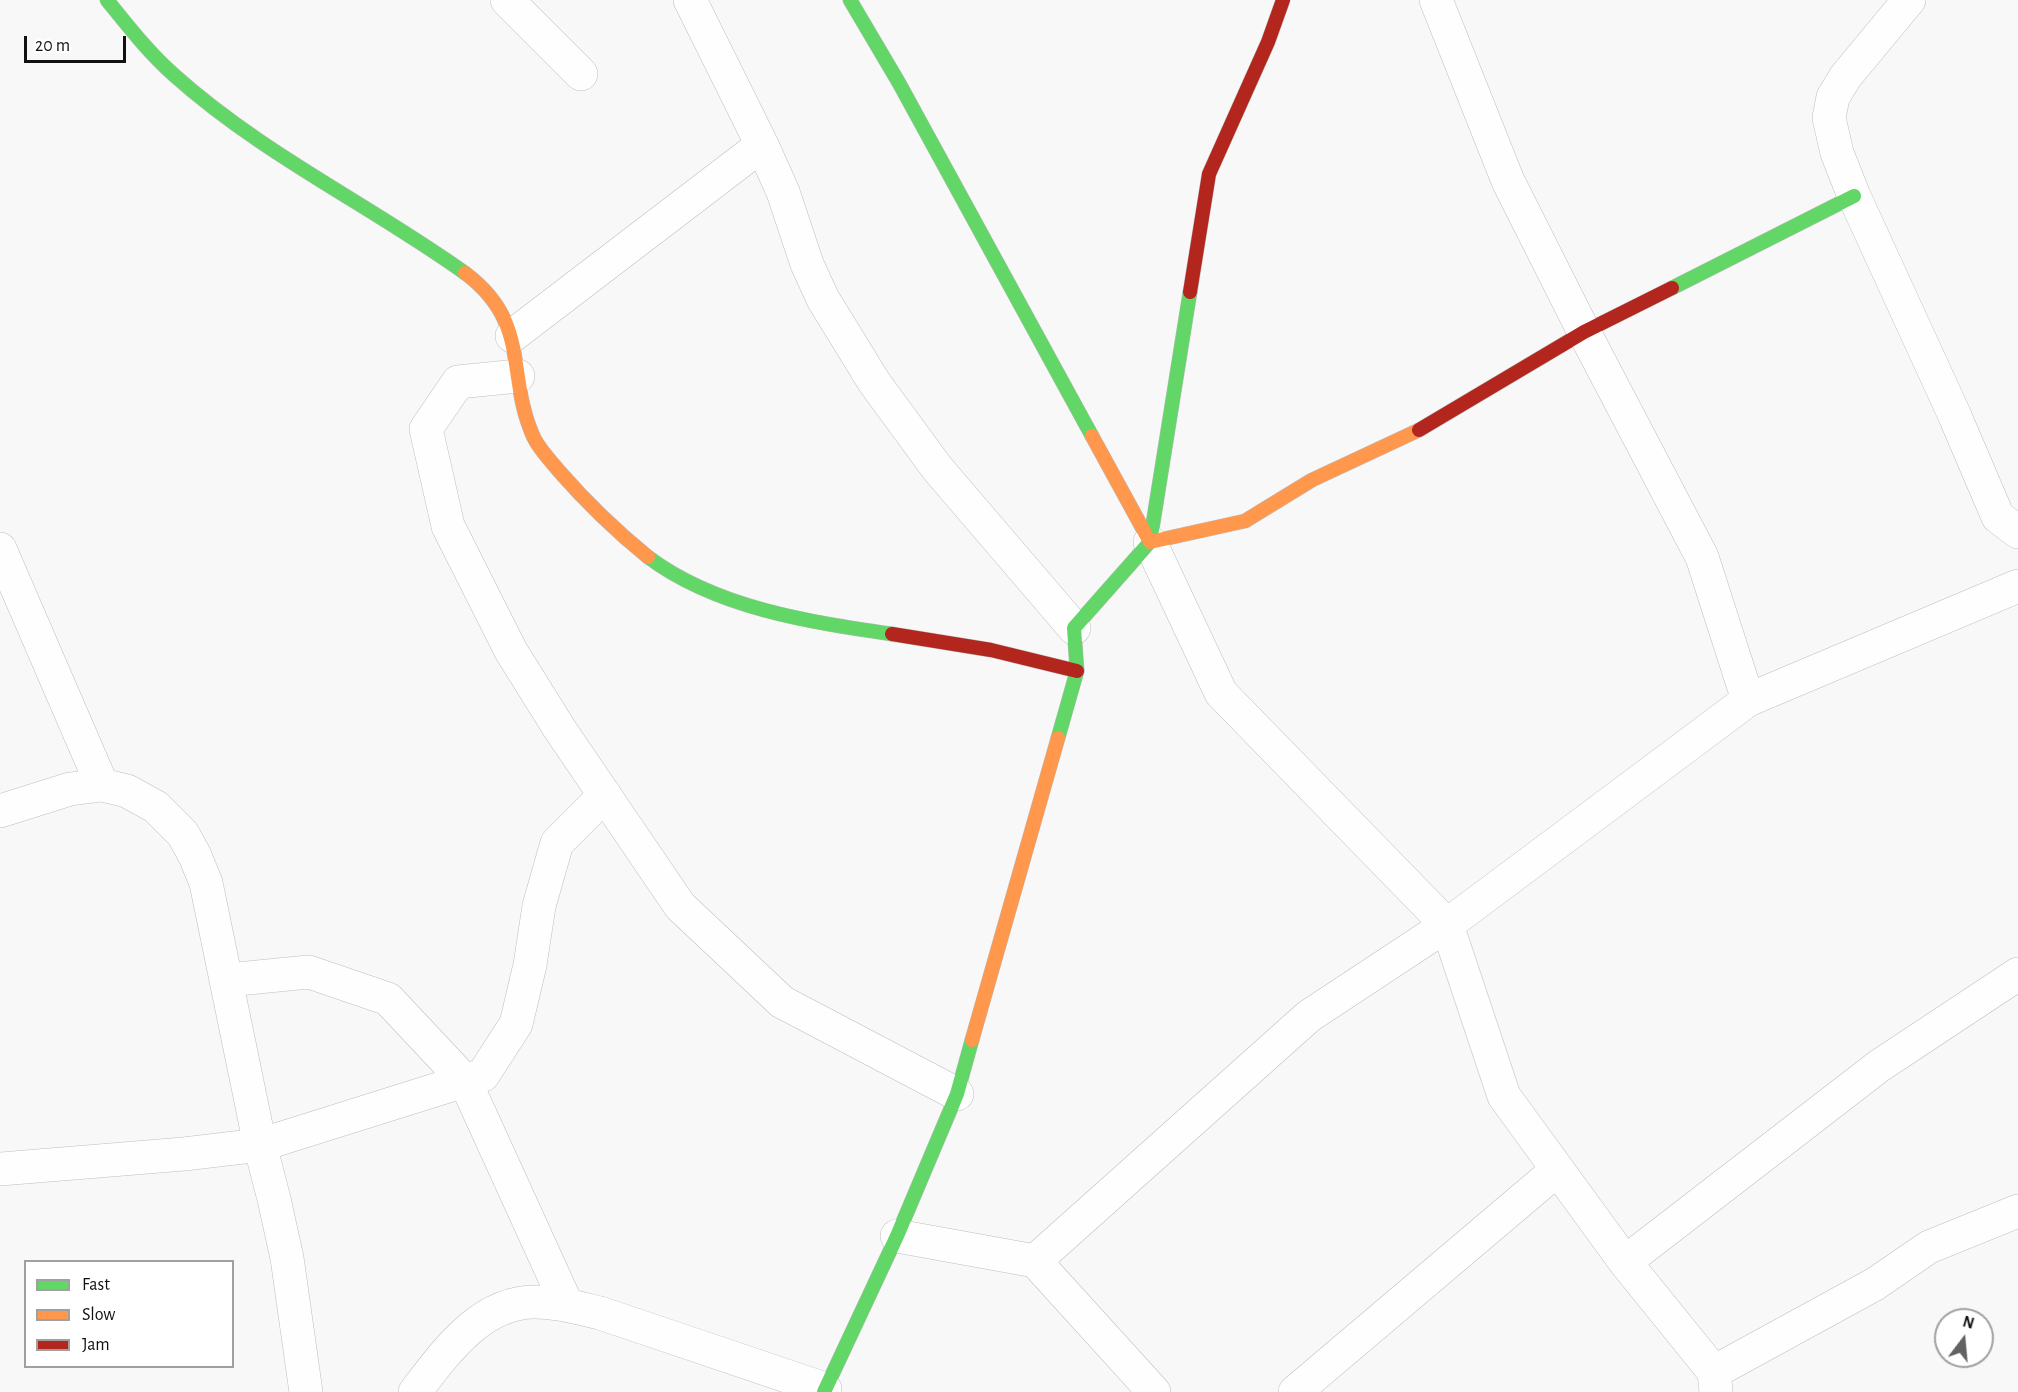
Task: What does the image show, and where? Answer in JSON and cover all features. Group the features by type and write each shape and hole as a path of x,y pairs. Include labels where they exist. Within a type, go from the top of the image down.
{"street":[{"path":"107,0 161,62 212,107 270,148 393,225 483,287 505,317 512,336 528,424 537,443 564,477 626,539 663,568 684,580 758,608 795,618 981,648 1077,671"},
{"path":"507,0 581,74"},
{"path":"415,1392 462,1336 493,1313 514,1305 535,1301 567,1305 600,1313 825,1391 897,1236 957,1094 1077,671 1074,628 937,468 874,382 823,299 807,264 783,192 690,0"},
{"path":"850,0 899,83 1150,542 1221,693 1447,925 1504,1096 1715,1382 1875,1284 1929,1247 2018,1211"},
{"path":"1074,628 1150,542 1209,174 1268,42 1283,0"},
{"path":"1436,0 1508,181 1702,557 1748,700"},
{"path":"1909,0 1846,76 1833,98 1829,118 1837,153 1854,196 1954,414 1998,517 2018,532"},
{"path":"512,336 762,145"},
{"path":"1150,542 1245,521 1312,480 1424,428 1584,332 1854,196"},
{"path":"518,376 458,382 426,429 448,526 511,651 559,728 680,906 782,1002 957,1094"},
{"path":"0,549 102,785"},
{"path":"1035,1261 1309,1016 1447,925 1748,700 2018,586"},
{"path":"0,811 70,789 102,785 127,791 156,807 183,834 195,856 206,883 260,1145 287,1258 306,1392"},
{"path":"0,1169 183,1154 260,1145 483,1075 516,1024 530,965 539,906 557,843 605,795"},
{"path":"227,980 309,972 388,999 465,1080 567,1305"},
{"path":"1625,1262 1879,1066 2018,974"},
{"path":"1295,1392 1557,1170"},
{"path":"897,1236 1035,1261 1154,1392"}],"traffic: fast":[{"path":"107,0 156,58 243,130 465,273"},
{"path":"850,0 899,83 1092,436"},
{"path":"1672,288 1854,196"},
{"path":"1058,738 1077,671 1074,628 1150,542 1190,292"},
{"path":"648,557 703,589 733,601 796,618 892,634"},
{"path":"824,1392 897,1236 957,1094 972,1040"}],"traffic: slow":[{"path":"465,273 486,292 500,311 509,331 525,415 539,447 591,505 648,557"},
{"path":"1092,436 1150,542 1245,521 1312,480 1419,430"},
{"path":"972,1040 1058,738"}],"traffic: jam":[{"path":"1190,292 1209,174 1268,42 1283,0"},
{"path":"1419,430 1584,332 1672,288"},
{"path":"892,634 991,650 1077,671"}]}
